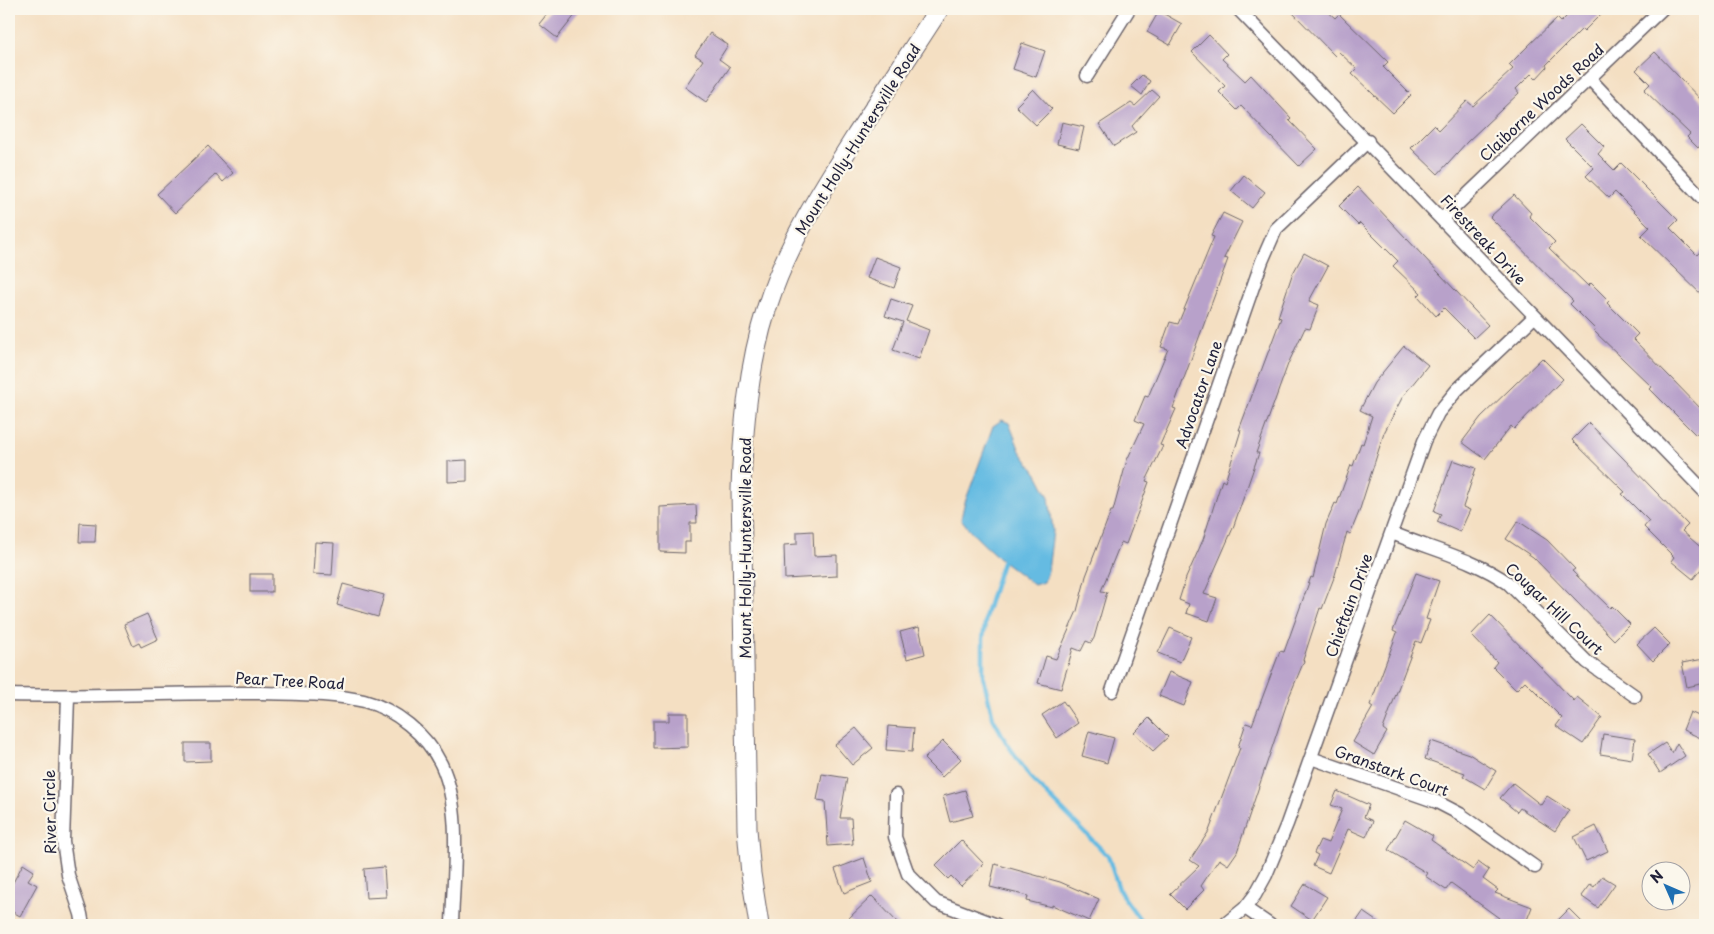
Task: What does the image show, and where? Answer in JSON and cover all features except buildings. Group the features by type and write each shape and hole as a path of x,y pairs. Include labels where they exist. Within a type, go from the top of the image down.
{"main road":[{"name":"Mount Holly-Huntersville Road","path":"759,925 751,874 747,829 741,500 742,442 752,366 767,307 797,235 839,162 939,9"}],"street":[{"path":"1088,76 1129,9"},
{"name":"Firestreak Drive","path":"1238,9 1368,141 1534,317 1705,492"},
{"name":"Claiborne Woods Road","path":"1442,219 1662,9"},
{"path":"1590,79 1705,201"},
{"name":"Advocator Lane","path":"1112,691 1262,261 1276,229 1368,141"},
{"name":"Chieftain Drive","path":"1224,925 1245,908 1266,875 1311,758 1424,441 1438,413 1457,390 1534,317"},
{"name":"Cougar Hill Court","path":"1392,533 1478,565 1495,574 1508,583 1587,662 1635,696"},
{"name":"Pear Tree Road","path":"9,695 68,697 229,693 310,694 366,702 393,714 405,722 432,748 445,776 455,826 452,925"},
{"name":"River Circle","path":"68,697 63,841 68,875 83,925"},
{"name":"Granstark Court","path":"1311,758 1437,802 1468,819 1535,867"},
{"path":"896,795 895,837 908,874 936,902 997,925"},
{"path":"1245,908 1270,925"}],"water":[{"path":"1002,420 1009,423 1020,451 1037,474 1049,497 1053,531 1048,571 1044,582 1034,585 986,546 961,519 964,505 993,426"}],"waterway":[{"path":"1004,556 986,614 983,639 983,676 993,718 1006,742 1030,777 1108,856 1120,892 1144,925"}]}
